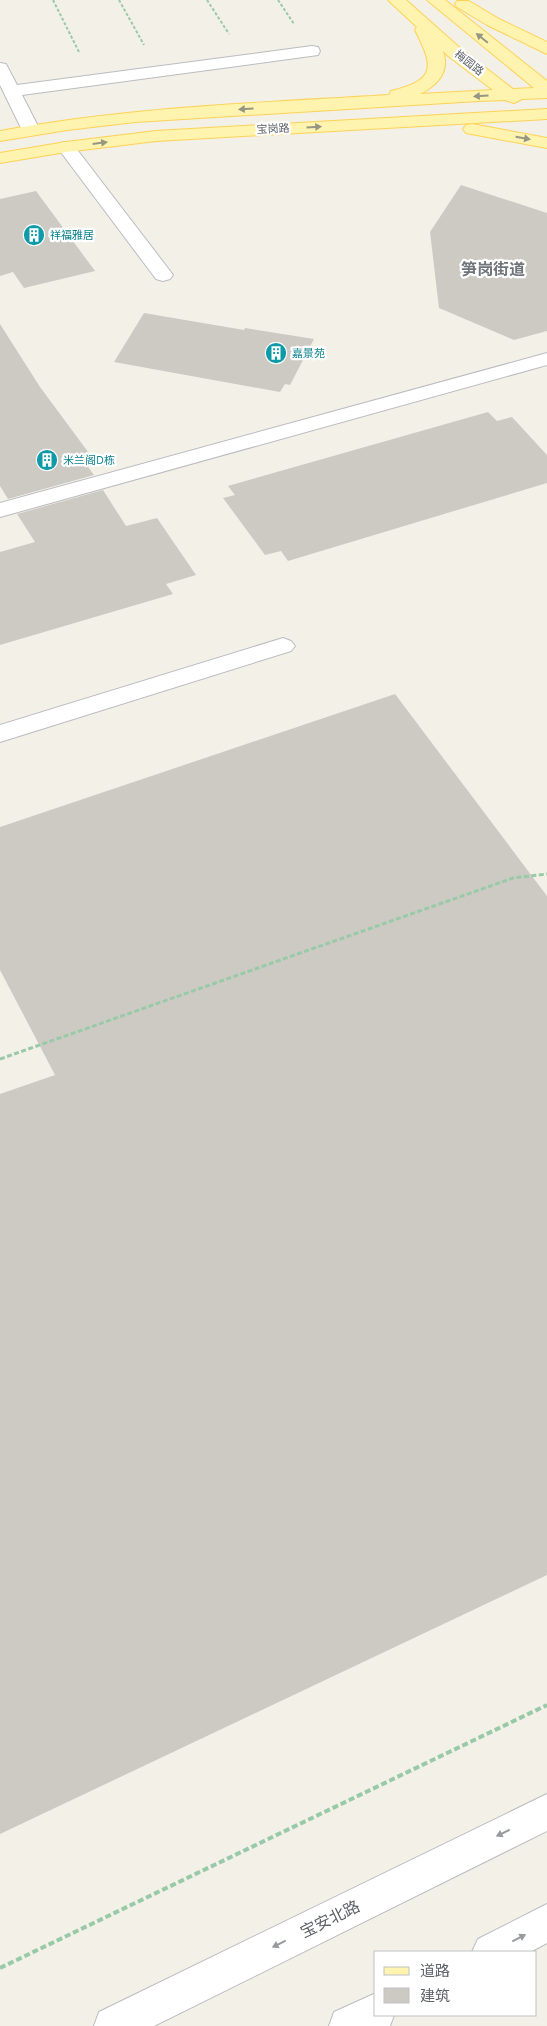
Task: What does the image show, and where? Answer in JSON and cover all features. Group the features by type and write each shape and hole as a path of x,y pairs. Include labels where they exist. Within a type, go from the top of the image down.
{"main road":[{"name":"梅园路","path":"396,0 419,22 509,94 544,116"},
{"path":"435,0 547,91"},
{"path":"456,0 493,22 547,49"},
{"path":"365,102 403,94 422,87 433,77 437,66 436,55 419,22"},
{"name":"宝岗路","path":"0,136 122,118 547,91"},
{"name":"宝岗路","path":"0,158 66,147 156,136 388,122 544,116"},
{"path":"388,122 480,130 547,143"}],"street":[{"path":"10,90 312,51"},
{"path":"1,71 31,130"},
{"path":"66,147 164,275"},
{"path":"0,510 547,359"},
{"path":"0,734 283,646"},
{"name":"宝安北路","path":"113,2026 547,1812"},
{"path":"493,1951 547,1923"},
{"path":"348,2026 374,2013"}],"path":[{"path":"53,0 93,80"},
{"path":"119,0 158,71"},
{"path":"207,0 245,60"},
{"path":"0,1059 512,878 547,874"},
{"path":"0,1968 547,1705"}],"building":[{"path":"461,185 547,213 547,331 514,340 439,308 430,232"},
{"name":"祥福雅居","path":"36,191 95,271 24,288 13,272 0,276 0,199"},
{"name":"嘉景苑","path":"144,313 244,330 245,328 314,339 290,385 285,384 280,392 114,362"},
{"path":"0,324 40,387 97,464 88,467 94,475 8,499 0,486"},
{"path":"488,412 497,421 512,417 547,455 547,483 288,561 281,551 265,555 223,498 235,495 228,486"},
{"path":"103,490 126,526 157,518 196,575 166,584 173,594 0,645 0,552 35,542 17,514"},
{"path":"395,694 547,896 547,1575 0,1834 0,1094 55,1075 0,970 0,827"}],"place":[{"name":"祥福雅居","path":"34,235"},
{"name":"嘉景苑","path":"276,353"},
{"name":"米兰阁D栋","path":"47,460"}],"district":[{"name":"笋岗街道","path":"493,269"}]}
